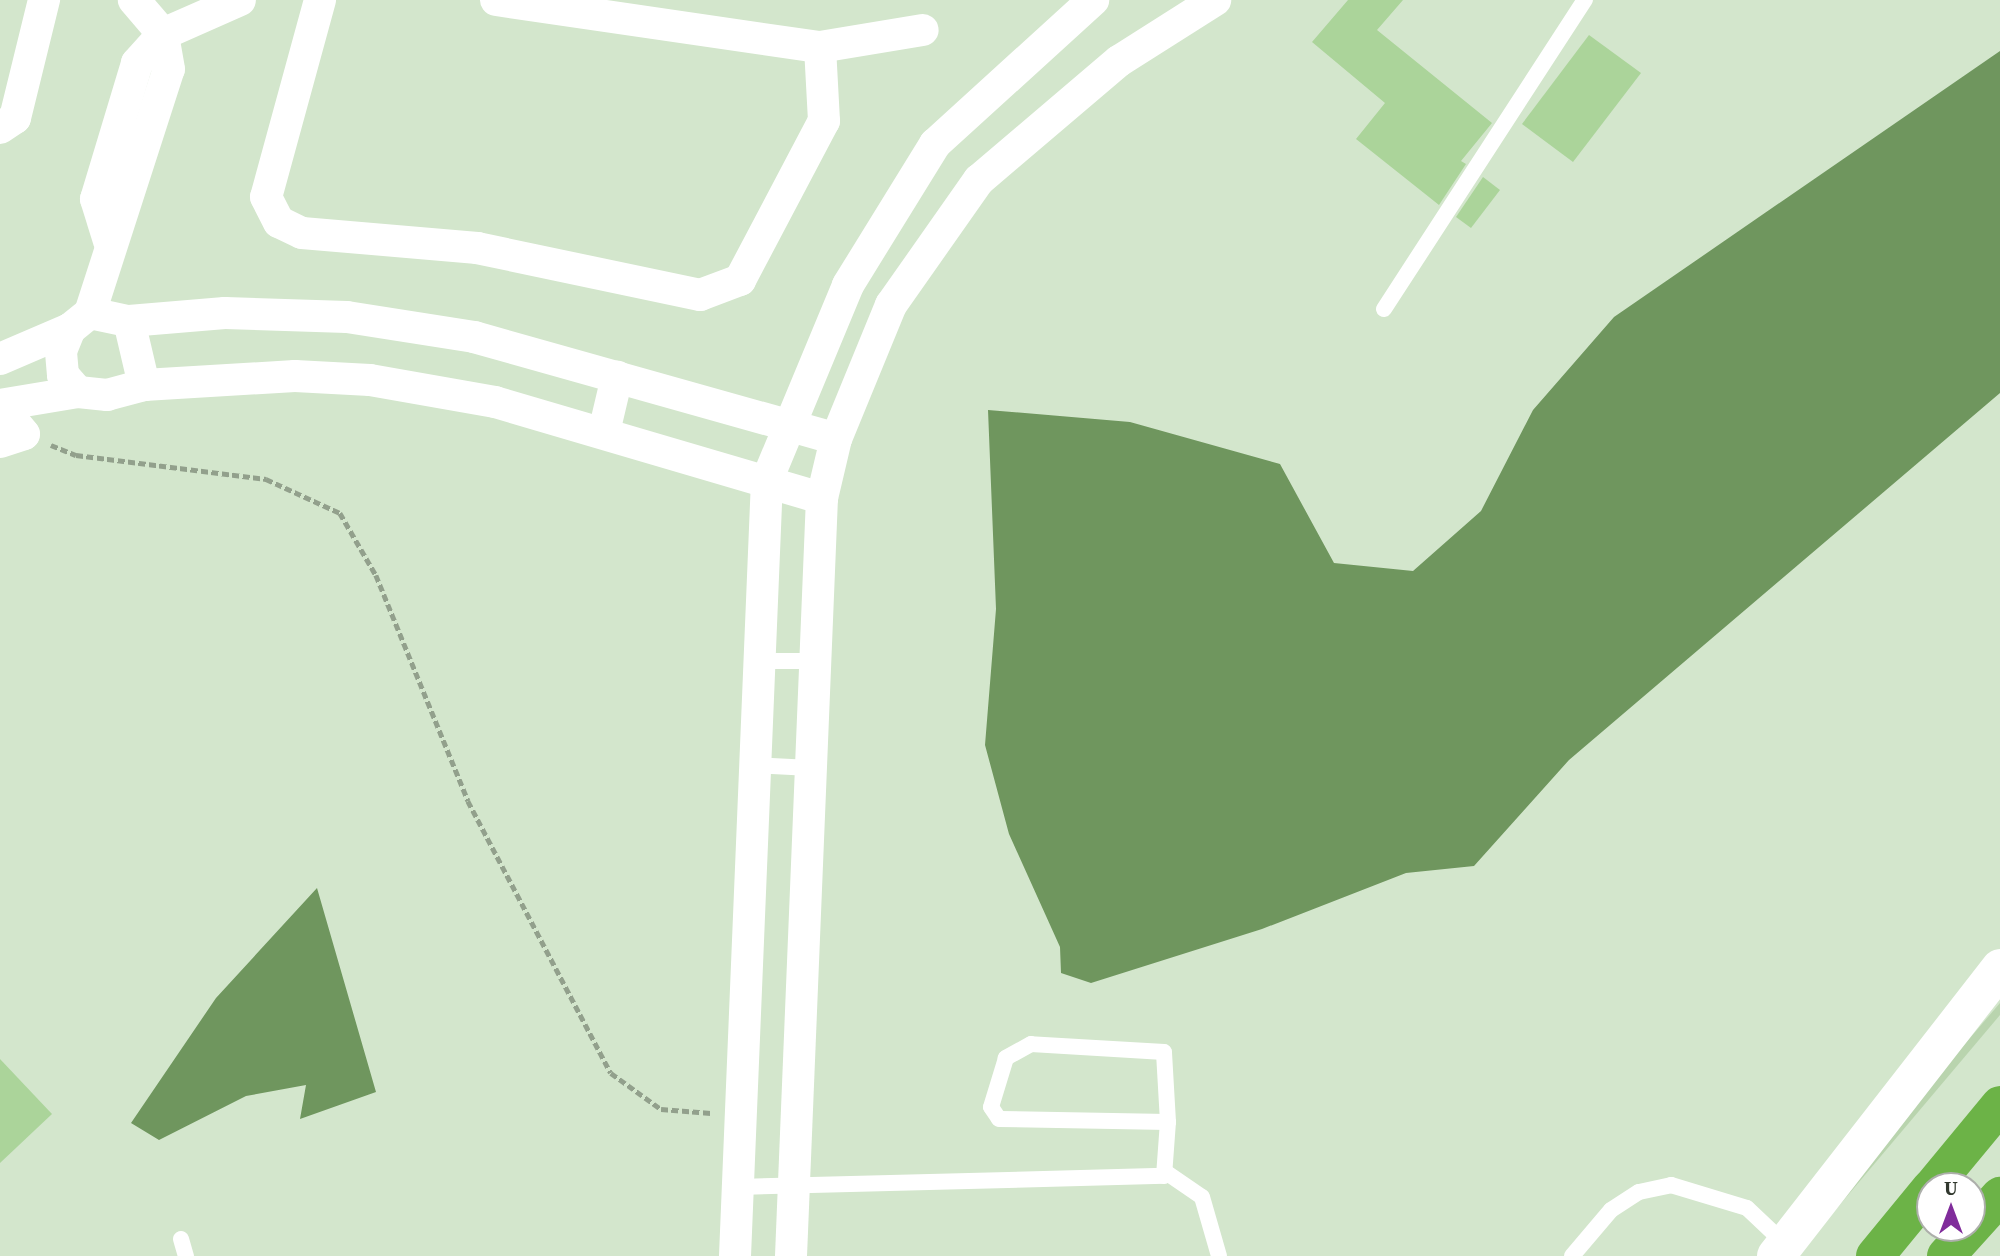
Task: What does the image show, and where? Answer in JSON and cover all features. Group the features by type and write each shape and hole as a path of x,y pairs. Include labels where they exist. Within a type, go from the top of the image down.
{"highway":[{"path":"1944,1172 2000,1105"},
{"path":"1946,1256 2000,1196"},
{"path":"1875,1256 1916,1206"}],"main road":[{"path":"1780,1250 2000,968"}],"street":[{"path":"0,128 15,118 44,0"},
{"path":"78,392 63,375 61,351 80,321 109,241 129,207 169,69 163,34 134,0"},
{"path":"163,34 240,0"},
{"path":"320,0 266,197 279,222 302,233 477,248 700,295 740,280 824,121 820,47"},
{"path":"496,0 820,47 923,30"},
{"path":"735,1256 767,480 786,423 848,285 934,145 1093,0"},
{"path":"791,1256 791,1186 822,498 836,439 891,306 979,180 1119,61 1215,0"},
{"path":"0,359 80,321 129,321 225,313 347,317 474,337 836,439"},
{"path":"129,321 144,385"},
{"path":"12,438 0,405 78,392 107,395 144,385 295,376 370,380 495,402 822,498"},
{"path":"604,432 617,377"}],"lane":[{"path":"1384,309 1585,0"},
{"path":"759,661 816,661"},
{"path":"754,765 811,768"},
{"path":"1167,1173 1168,1122 1168,1060 1157,1048 1020,1046 1006,1058 991,1107 1005,1120 1168,1122"},
{"path":"738,1186 1155,1181 1167,1173"},
{"path":"1167,1173 1202,1197 1219,1256"},
{"path":"1572,1256 1611,1210 1639,1192 1671,1185 1747,1208 1780,1250"},
{"path":"181,1239 186,1256"}],"path":[{"path":"12,438 76,455 267,479 340,513 376,575 468,801 611,1073 661,1109 740,1116"}],"shaded area":[{"path":"2000,51 2000,393 1569,760 1474,866 1406,873 1262,929 1091,983 1061,973 1060,947 1009,834 985,745 996,609 988,410 1130,422 1280,464 1334,563 1413,571 1481,511 1533,410 1614,317"},
{"path":"317,888 376,1092 300,1119 306,1085 246,1096 159,1140 131,1123 216,998"},
{"path":"2000,1003 2000,1015 1827,1220 1818,1215"}],"building":[{"path":"1348,0 1403,0 1377,30 1492,123 1461,161 1466,164 1439,205 1356,139 1385,103 1312,42"},
{"path":"1589,35 1641,73 1573,162 1522,124"},
{"path":"1483,177 1500,190 1471,228 1456,217"},
{"path":"0,1059 52,1114 0,1163"}]}
